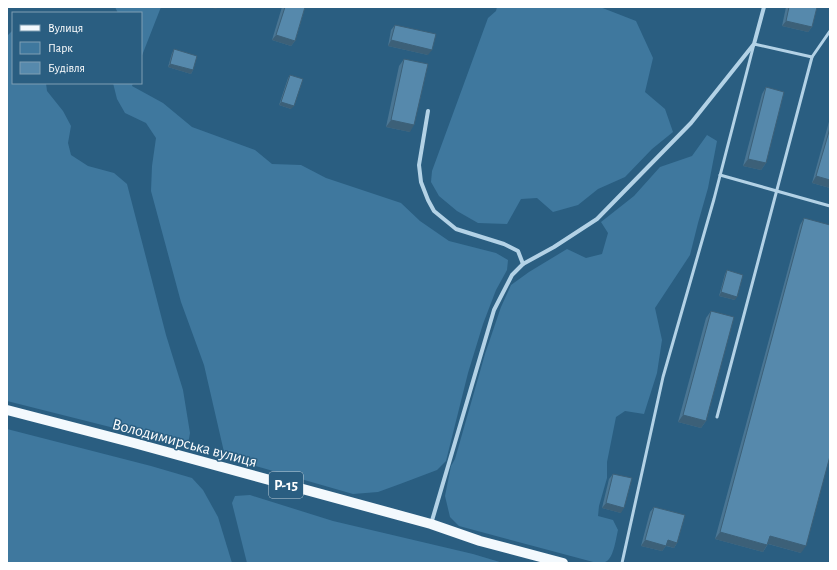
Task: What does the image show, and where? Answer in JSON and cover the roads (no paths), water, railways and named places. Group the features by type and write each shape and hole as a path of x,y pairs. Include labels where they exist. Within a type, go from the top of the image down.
{"main road":[{"name":"Володимирська вулиця","path":"7,410 431,524 480,541 563,563"}],"street":[{"path":"431,524 494,310 512,275 523,264 554,247 597,219 690,123 754,44 764,7"},
{"path":"428,111 419,165 421,182 428,200 434,210 456,229 504,244 518,251 523,264"}],"lane":[{"path":"717,417 812,57 830,32"},
{"path":"622,563 664,377 720,176 754,44 812,57"},
{"path":"720,176 830,206"}]}
